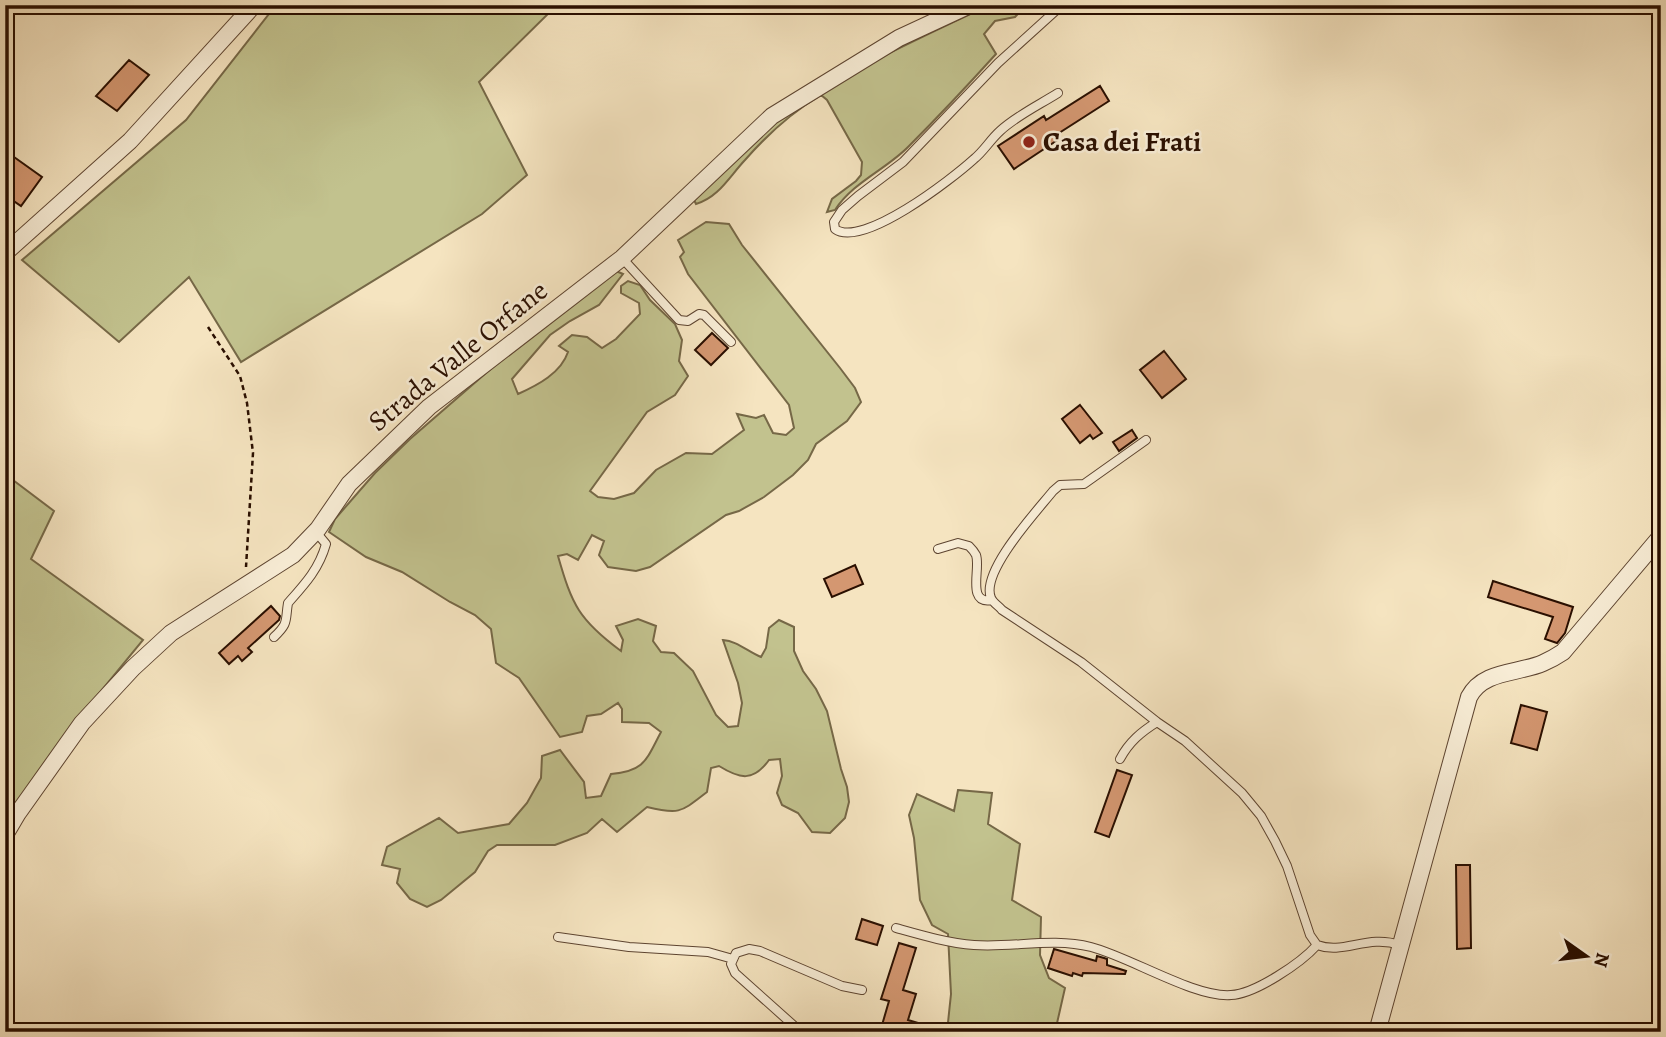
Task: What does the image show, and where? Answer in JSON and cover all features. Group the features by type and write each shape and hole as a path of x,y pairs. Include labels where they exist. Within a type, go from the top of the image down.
{"street":[{"path":"5,253 130,141 254,5"},
{"name":"Strada Valle Orfane","path":"5,835 82,723 133,668 171,633 293,555 316,531 349,484 429,407 622,258 772,116 899,38 970,5"},
{"path":"1377,1032 1469,697 1474,687 1482,680 1543,663 1563,652 1661,536"}],"lane":[{"path":"1058,93 1000,131 977,157 948,181 883,222 849,233 840,233 835,229 834,222 842,210 903,162 998,63 1062,5"},
{"path":"622,258 679,320 688,321 699,314 704,315 731,342"},
{"path":"992,600 989,589 1000,560 1053,491 1060,485 1084,484 1146,440"},
{"path":"274,637 284,627 288,618 288,603 312,576 321,561 326,544 316,531"},
{"path":"938,549 958,543 969,546 977,558 976,591 981,599 992,600 1090,669 1212,763 1242,793 1261,816 1287,866 1310,935 1317,945 1331,948 1385,940 1400,945"},
{"path":"1120,759 1136,736 1157,722"},
{"path":"896,928 925,937 974,946 1057,941 1087,946 1114,953 1208,993 1231,996 1264,983 1306,956 1317,945"},
{"path":"558,937 629,947 708,952 733,959"},
{"path":"801,1032 735,973 731,968 736,953 742,950 760,951 842,986 862,990"}],"path":[{"path":"208,327 240,376 247,403 253,453 244,561 248,584"}],"green space":[{"path":"276,5 557,5 479,82 527,175 482,214 241,362 189,277 119,342 22,260 186,120"},
{"path":"989,5 1026,5 1015,17 995,21 984,34 996,54 964,89 909,146 851,191 835,210 827,212 832,199 861,175 862,162 827,100 821,95 771,133 711,197 696,204 694,200 730,164 793,109 864,66"},
{"path":"706,222 729,224 742,245 855,388 861,402 847,421 816,444 808,460 793,475 764,497 726,515 650,567 636,571 608,567 599,555 604,541 592,535 578,560 567,554 558,556 573,599 595,630 621,651 623,640 616,626 638,619 656,626 653,641 661,652 674,653 693,671 716,715 728,727 738,726 742,703 723,640 761,657 766,648 769,628 779,620 794,627 794,651 827,711 847,787 849,802 845,818 830,833 812,832 798,813 782,805 777,793 782,776 780,759 769,760 757,772 746,776 733,774 719,766 711,768 707,792 680,810 667,811 647,807 617,832 602,819 587,833 555,845 497,845 488,851 475,872 441,900 427,907 410,899 397,883 400,869 382,865 387,847 439,818 458,833 509,824 527,803 541,778 542,756 560,750 584,782 586,798 601,796 611,774 638,767 652,750 661,732 649,723 622,722 622,709 618,703 601,714 587,716 582,732 560,737 519,678 496,663 491,629 475,615 402,572 366,557 329,532 335,519 375,473 410,439 493,367 616,271 623,274 599,305 550,335 512,379 518,394 548,377 560,366 568,352 559,346 572,335 587,337 602,348 616,339 640,314 639,303 621,293 621,286 628,281 640,285 650,300 675,324 682,340 679,361 688,376 675,395 647,412 590,491 598,497 614,499 634,493 656,470 686,453 712,454 744,430 737,414 756,418 764,415 773,433 786,435 794,428 789,405 688,274 680,257 684,252 678,240"},
{"path":"5,474 54,511 31,559 143,640 78,719 5,827"},
{"path":"958,790 992,793 988,824 1020,844 1012,900 1041,917 1040,955 1049,978 1065,988 1055,1032 947,1032 951,994 948,934 932,925 920,900 909,815 917,794 954,811"}],"building":[{"path":"129,60 149,75 117,111 96,96"},
{"path":"1100,86 1109,101 1056,135 1059,139 1014,169 998,146 1044,116 1046,120"},
{"path":"14,157 42,177 21,206 5,195 5,169"},
{"path":"712,333 728,348 711,365 695,350"},
{"path":"1164,351 1186,379 1162,398 1140,370"},
{"path":"1080,405 1102,433 1093,439 1090,435 1080,443 1062,419"},
{"path":"1132,430 1137,438 1119,451 1113,442"},
{"path":"855,565 863,584 832,597 824,579"},
{"path":"1493,581 1573,607 1565,633 1557,643 1545,639 1553,617 1488,597"},
{"path":"271,606 280,616 279,620 248,648 252,652 242,661 238,656 229,664 219,653"},
{"path":"1521,705 1547,712 1537,750 1511,743"},
{"path":"1117,770 1132,775 1109,837 1095,832"},
{"path":"1456,865 1470,865 1471,948 1457,949"},
{"path":"862,919 883,926 877,945 856,939"},
{"path":"899,943 916,948 903,990 916,994 908,1020 938,1029 937,1032 880,1032 889,1001 881,999"},
{"path":"1054,949 1096,961 1097,956 1104,958 1107,959 1107,965 1126,971 1125,974 1083,973 1082,976 1073,973 1072,976 1048,968"}],"place":[{"name":"Casa dei Frati","path":"1029,142"}]}
